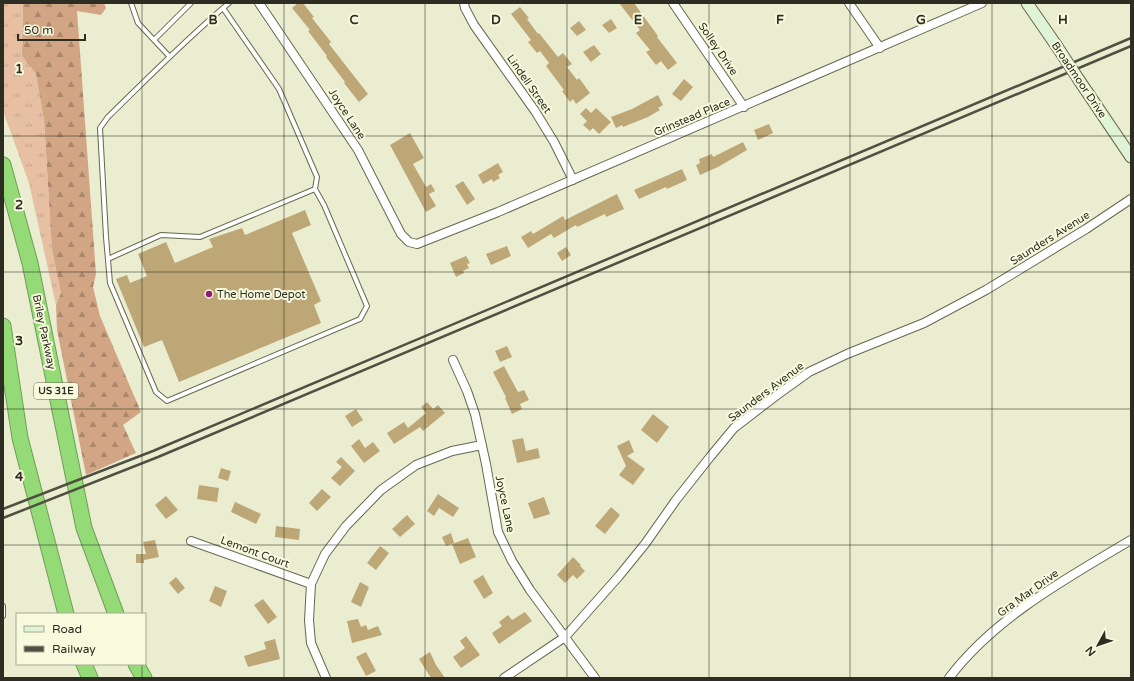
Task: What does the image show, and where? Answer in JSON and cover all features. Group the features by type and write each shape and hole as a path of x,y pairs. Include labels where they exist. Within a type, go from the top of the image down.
{"highway":[{"name":"Briley Parkway","path":"3,165 30,263 84,528 116,613"},
{"path":"3,326 20,438"},
{"path":"3,392 20,438 66,613"},
{"path":"84,665 90,678"},
{"path":"137,665 144,678"}],"main road":[{"name":"Broadmoor Drive","path":"1027,3 1131,157"}],"street":[{"name":"Joyce Lane","path":"259,3 358,150 401,234 409,242"},
{"name":"Lindell Street","path":"464,3 474,25 539,117 554,142 573,180"},
{"name":"Solley Drive","path":"673,3 744,107"},
{"path":"850,3 880,48"},
{"name":"Grinstead Place","path":"409,242 417,244 498,212 982,3"},
{"name":"Saunders Avenue","path":"504,678 565,637 627,565 705,463 734,428 777,395 809,372 847,354 924,323 986,290 1086,229 1131,199"},
{"name":"Joyce Lane","path":"453,360 467,390 475,414 498,532 512,561 530,590 595,678"},
{"path":"326,678 311,643 309,620 310,584 325,554 342,532 381,490 416,465 452,451 482,445"},
{"name":"Gra Mar Drive","path":"949,678 974,650 1011,617 1054,586 1131,540"},
{"name":"Lemont Court","path":"191,541 310,584"}],"lane":[{"path":"130,3 138,23 170,56"},
{"path":"154,40 191,3"},
{"path":"223,8 279,89 317,177 315,189 324,205 367,306 360,318 167,401 156,392 110,283 100,128 108,117 170,56 223,8 229,3"},
{"path":"108,259 161,235 200,237 315,189"},
{"path":"3,606 3,616"}],"green space":[{"path":"3,3 23,3 22,56 36,74 44,120 52,250 61,293 56,305 29,183 3,111"},
{"path":"23,3 104,3 106,8 101,15 77,11 96,274 93,287 100,316 141,412 123,425 136,453 86,475 57,330 56,305 61,293 52,250 44,120 36,74 22,56"}],"building":[{"path":"298,3 303,3 314,17 312,18 331,42 329,44 368,94 359,102 308,31 310,30 292,8"},
{"path":"619,3 634,3 677,63 668,70 661,61 656,65 646,52 650,50 636,33 640,30"},
{"path":"520,7 529,18 527,19 538,34 539,33 558,57 563,53 572,64 567,67 577,80 579,78 590,93 576,104 573,99 570,102 562,91 564,90 546,66 549,63 540,51 537,53 528,42 531,40 511,14"},
{"path":"611,19 617,28 609,33 602,25"},
{"path":"579,21 586,30 577,36 570,28"},
{"path":"594,45 601,54 591,62 583,52"},
{"path":"684,79 693,87 681,101 672,94"},
{"path":"658,95 663,105 658,108 660,110 648,117 623,127 622,125 616,128 611,117 632,109"},
{"path":"586,108 591,113 596,108 611,122 599,134 593,128 590,131 583,125 587,121 580,114"},
{"path":"769,124 773,133 758,140 754,130"},
{"path":"410,133 424,158 413,164 426,187 431,184 435,191 429,194 436,206 426,212 390,145"},
{"path":"743,142 747,150 718,167 700,175 696,165 700,163 699,159 712,154 713,157"},
{"path":"498,163 503,172 498,175 500,178 493,182 492,179 483,184 478,175"},
{"path":"682,169 687,180 667,189 666,187 639,199 634,190"},
{"path":"463,181 475,199 467,205 455,186"},
{"path":"617,194 624,209 606,217 605,214 577,227 576,225 554,238 551,234 528,248 521,237 531,231 533,234 563,216 565,220"},
{"name":"The Home Depot","path":"305,210 311,225 292,233 321,301 314,305 321,323 179,382 162,340 144,347 116,279 127,275 130,283 147,276 138,254 166,242 175,263 213,247 209,239 242,228 245,235"},
{"path":"507,246 511,256 491,265 486,254"},
{"path":"566,247 571,255 562,261 557,253"},
{"path":"466,256 470,263 467,264 469,268 463,271 464,273 456,277 450,263"},
{"path":"507,346 512,357 500,362 495,351"},
{"path":"504,366 518,392 524,390 529,400 520,404 522,409 512,414 505,398 506,397 493,372"},
{"path":"427,402 433,409 438,405 445,413 423,431 420,427 394,444 387,433 404,422 408,428 426,413 421,407"},
{"path":"356,409 363,420 352,427 345,416"},
{"path":"653,414 669,427 657,443 641,430"},
{"path":"523,438 526,451 538,448 540,458 517,463 512,440"},
{"path":"359,439 365,448 373,442 380,451 364,463 351,446"},
{"path":"629,440 634,452 627,456 645,469 633,485 619,475 626,466 617,446"},
{"path":"341,457 355,471 340,486 331,478 342,467 336,462"},
{"path":"221,468 231,471 228,481 218,478"},
{"path":"199,485 219,488 217,502 197,499"},
{"path":"322,489 331,497 317,511 309,503"},
{"path":"438,494 459,508 453,517 439,508 434,516 427,511"},
{"path":"166,496 178,510 166,519 155,505"},
{"path":"544,497 550,514 534,519 528,503"},
{"path":"235,502 261,514 256,524 231,512"},
{"path":"611,507 620,515 605,534 595,526"},
{"path":"407,515 415,524 400,537 392,529"},
{"path":"276,526 300,529 299,540 275,537"},
{"path":"451,533 454,543 446,546 442,537"},
{"path":"468,538 476,557 460,564 452,544"},
{"path":"155,540 159,557 144,560 144,563 136,563 136,554 146,554 143,542"},
{"path":"380,546 389,553 376,570 367,563"},
{"path":"573,557 585,571 577,579 573,575 565,583 557,575"},
{"path":"483,575 493,593 484,599 473,581"},
{"path":"176,577 185,588 178,594 169,583"},
{"path":"360,582 369,587 361,607 351,602"},
{"path":"215,586 227,591 221,607 209,601"},
{"path":"263,599 277,617 268,624 254,605"},
{"path":"525,612 532,621 499,644 492,633 502,626 499,622 508,615 512,620"},
{"path":"358,619 361,627 366,625 368,630 378,626 382,635 352,643 347,621"},
{"path":"466,636 480,655 461,668 453,657 465,648 460,641"},
{"path":"275,639 280,659 248,667 244,656 266,649 264,642"},
{"path":"366,652 376,671 366,676 356,657"},
{"path":"430,652 436,665 445,678 431,678 419,659"}],"railway":[{"path":"3,509 153,451 1131,38"},
{"path":"3,518 158,457 1131,46"}],"place":[{"name":"The Home Depot","path":"209,294"}]}
